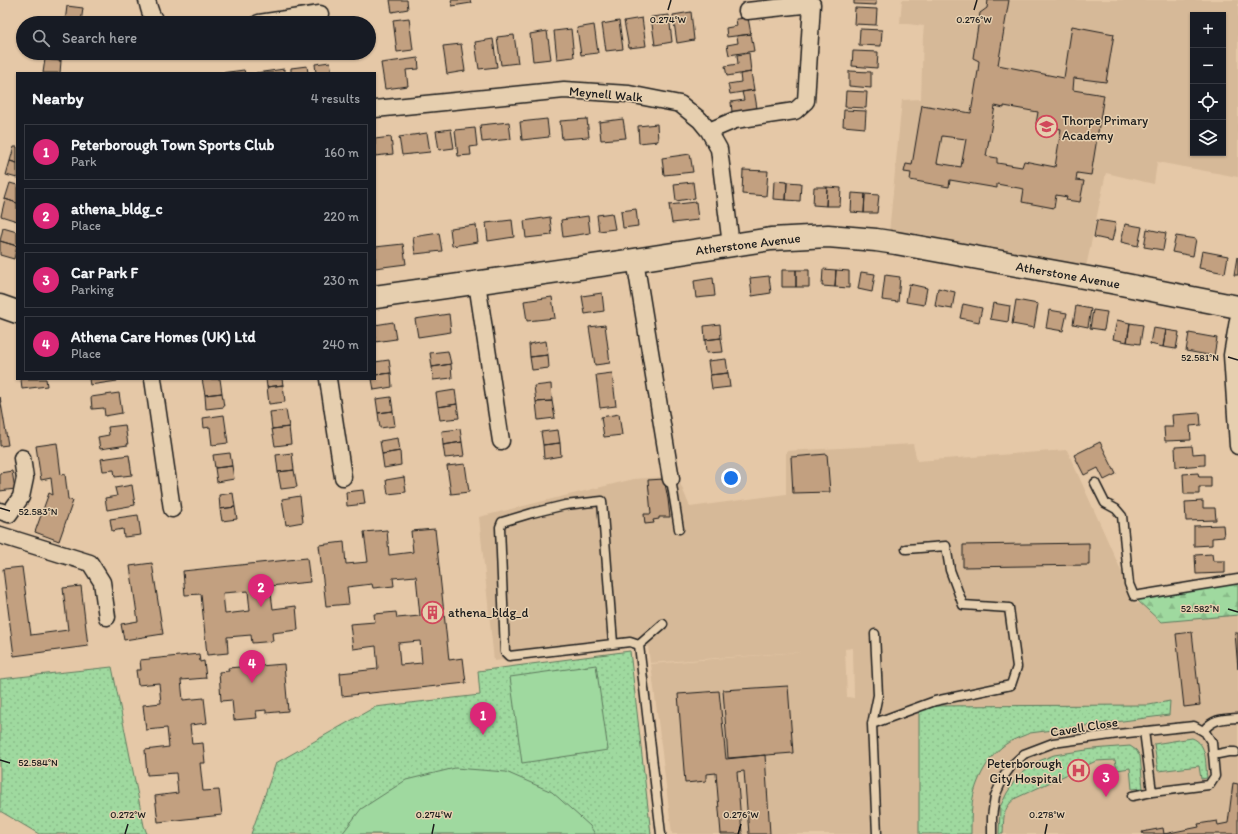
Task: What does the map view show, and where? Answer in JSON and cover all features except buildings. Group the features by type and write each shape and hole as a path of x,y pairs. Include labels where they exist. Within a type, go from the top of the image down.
{"street":[{"path":"147,0 152,16"},
{"path":"709,131 734,120 795,110 806,101 812,4 747,11"},
{"path":"306,16 320,14"},
{"name":"Meynell Walk","path":"376,109 564,90 629,94 680,104 700,120 709,131 719,149 731,245"},
{"name":"Atherstone Avenue","path":"376,297 771,239 828,236 876,240 1111,282 1238,307"},
{"path":"635,260 672,479"},
{"path":"477,283 501,441"},
{"path":"0,306 16,312"},
{"path":"1238,320 1232,355 1238,446"},
{"path":"0,324 16,322"},
{"path":"153,380 172,509"},
{"path":"328,380 342,477"},
{"path":"0,511 9,514 21,497 25,478 22,458"},
{"path":"0,535 90,562 102,582 107,617"}],"lane":[{"path":"672,479 679,529"},
{"path":"1095,483 1105,503 1116,509 1122,516 1129,584 1134,596 1238,579"},
{"path":"614,643 602,501 565,505 502,522 500,527 505,652 509,656 614,643 630,642 639,645"},
{"path":"872,724 935,701 1011,685 1018,667 1009,608 963,605 950,570 946,546 906,548"},
{"path":"639,645 663,624"},
{"path":"875,634 878,695 872,724 877,834"},
{"path":"639,645 661,834"},
{"path":"1132,796 1209,785 1215,776 1212,743 1203,731 1208,724 1218,719 1238,718"},
{"name":"Cavell Close","path":"992,834 992,817 995,796 1004,776 1012,765 1024,754 1054,743 1144,731 1194,726 1203,731"},
{"path":"1144,731 1152,792"},
{"path":"1213,755 1235,752"}],"shaded area":[{"name":"Thorpe Primary Academy","path":"902,0 1238,0 1238,177 1157,162 1154,184 1106,173 1086,267 889,233 902,100 921,99 924,26 900,23"},
{"path":"913,444 917,461 1067,450 1136,604 1238,587 1238,834 672,834 651,664 799,652 650,663 648,645 494,661 479,517 634,479 677,476 690,507 786,494 786,451","holes":["853,648 854,697 854,698 847,697 845,649","912,705 1047,705 919,706"]}],"green space":[{"path":"1238,583 1238,615 1161,622 1137,600"},
{"path":"630,651 651,834 251,834 276,763 375,707 480,695 478,671"},
{"path":"596,665 608,750 522,763 510,677"},
{"path":"112,667 144,826 147,834 39,834 0,811 0,679"},
{"path":"1170,701 1169,715 1030,733 1012,741 996,752 981,774 973,798 971,834 919,834 919,706 1149,705"},
{"path":"1192,738 1201,745 1203,749 1206,760 1207,778 1201,779 1199,766 1158,771 1154,744"},
{"path":"1130,746 1136,750 1140,756 1143,788 1132,789 1130,768 1117,770 1115,760 1096,761 1016,798 1011,802 1006,810 1003,834 999,834 1000,807 1018,776 1034,763 1054,755 1093,749"},
{"path":"455,768 506,772 552,792 590,826 595,834 342,834 361,809 406,780"}],"place":[{"name":"Thorpe Primary Academy","path":"1046,127"},
{"name":"athena_bldg_c","path":"261,607"},
{"name":"athena_bldg_d","path":"432,612"},
{"name":"Athena Care Homes (UK) Ltd","path":"252,683"},
{"name":"Peterborough Town Sports Club","path":"483,735"},
{"name":"Peterborough City Hospital","path":"1078,770"},
{"name":"Car Park F","path":"1106,797"}]}
